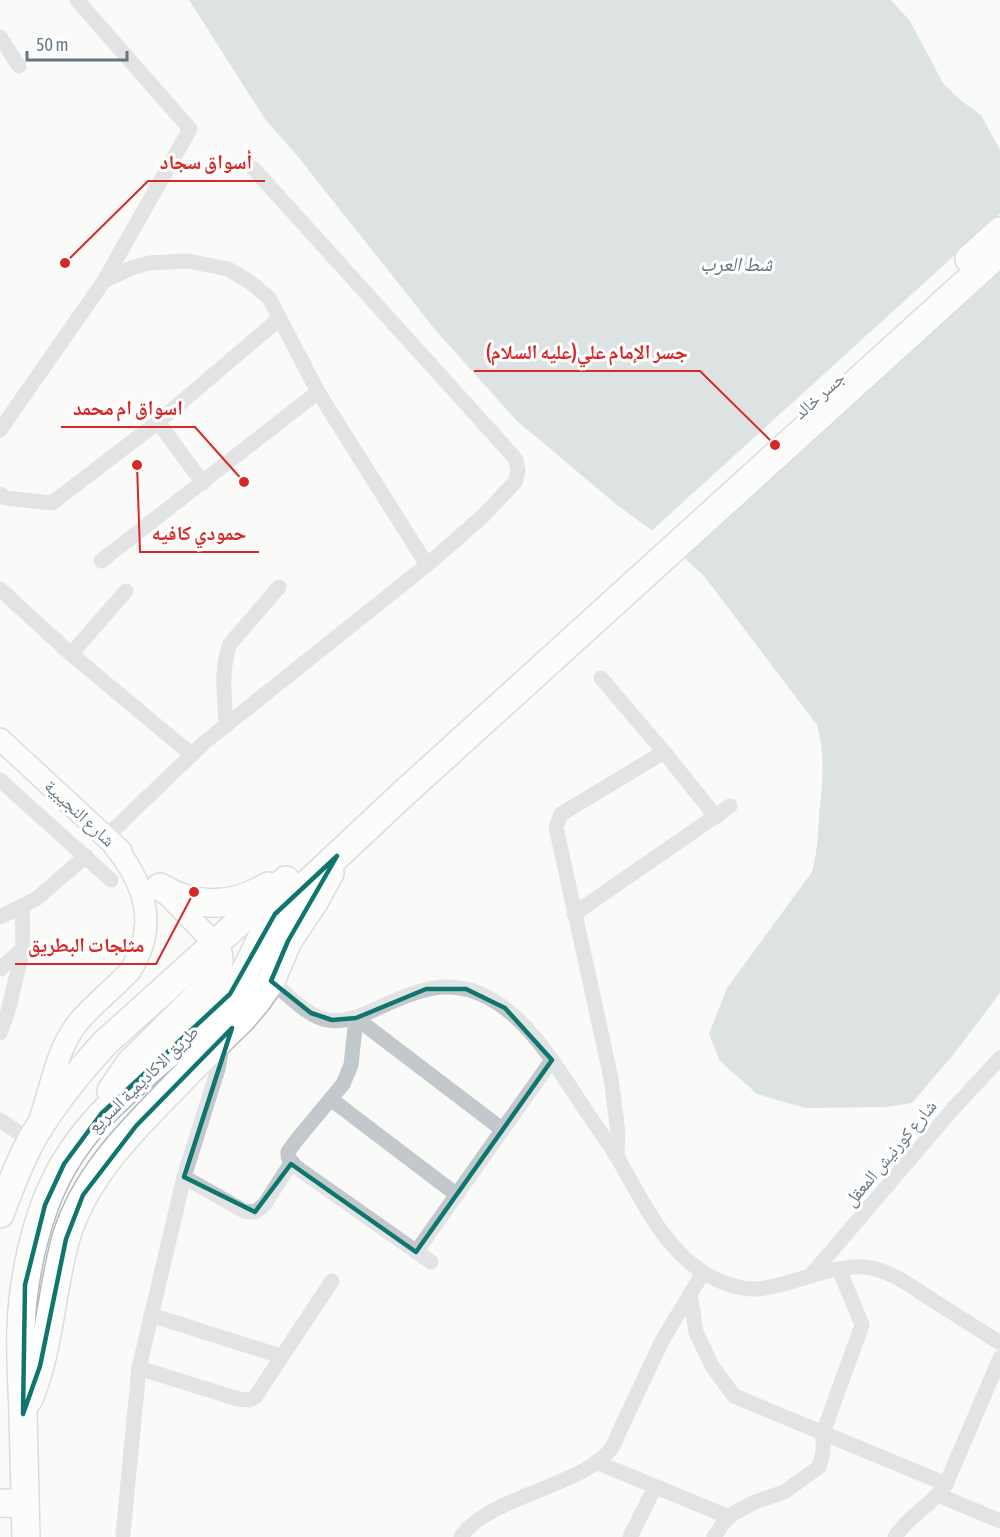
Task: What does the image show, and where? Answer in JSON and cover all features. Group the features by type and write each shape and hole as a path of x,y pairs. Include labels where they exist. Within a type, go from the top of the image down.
{"highway":[{"name":"جسر خالد","path":"563,638 1000,231"},
{"name":"جسر خالد","path":"563,638 1000,252"},
{"path":"0,1214 32,1138 52,1107 105,1043 302,866 395,790 563,638"},
{"name":"طريق الاكاديمية السريع","path":"26,1537 13,1504 23,1414 22,1306 27,1274 53,1184 64,1164 100,1114 166,1057 230,994 247,971 261,937 275,914 337,856 395,790"},
{"path":"23,1414 40,1366 66,1239 84,1195 110,1156 136,1126 250,1010 271,981 288,941 318,895 337,856"},
{"path":"160,887 192,901 227,903 250,896 302,866"},
{"path":"100,1114 114,1085 130,1063 216,976 220,962 214,944"}],"main road":[{"name":"شارع النجيبية","path":"0,740 160,887 214,944"},
{"path":"32,1138 68,1037 79,1021 130,970 144,940 146,918 142,896 132,869 109,840"}],"street":[{"path":"0,430 104,281 190,129 77,0"},
{"path":"0,37 19,66"},
{"path":"109,840 192,755 427,566 483,516 515,482 518,471 516,460 253,168"},
{"path":"104,281 131,268 149,263 187,261 228,269 250,282 268,297 318,392 427,566"},
{"path":"0,494 6,498 52,503 158,423 279,319"},
{"path":"101,561 318,392"},
{"path":"158,423 203,483"},
{"path":"226,726 224,670 230,644 279,587"},
{"path":"0,590 71,654 192,755"},
{"path":"71,654 126,591"},
{"path":"601,678 716,817"},
{"path":"617,1157 618,1132 611,1078 557,834 557,820 566,810 664,752"},
{"path":"0,780 111,880"},
{"path":"574,914 730,806"},
{"path":"0,916 22,907 52,887 86,856"},
{"path":"0,1033 8,1011 23,949 22,907"},
{"path":"0,969 23,949"},
{"path":"271,981 311,1013 321,1018 343,1020 356,1018 426,989 446,986 466,989 487,997 520,1021 552,1060 617,1157 660,1232 684,1258 704,1273 742,1288 758,1289 839,1269 862,1267 886,1272 1000,1343"},
{"path":"356,1018 351,1065 343,1084 290,1149 288,1157 291,1163 431,1262"},
{"path":"356,1018 503,1130"},
{"path":"123,1534 139,1368 183,1177 218,1069 223,1037"},
{"name":"شارع كورنيش المعقل","path":"812,1275 952,1110 1000,1058"},
{"path":"416,1252 552,1060"},
{"path":"332,1100 457,1195"},
{"path":"0,1120 32,1138"},
{"path":"183,1177 244,1211 255,1212 264,1205 291,1163"},
{"path":"714,1537 729,1517 754,1502 784,1492 819,1467 824,1452 823,1433 862,1325 839,1269"},
{"path":"461,1537 468,1527 484,1515 547,1488 596,1462 616,1446 618,1434 662,1341 704,1273"},
{"path":"139,1368 243,1401 255,1397 280,1356 332,1281"},
{"path":"690,1294 696,1332 712,1366 734,1396 823,1433 942,1490 1000,1521"},
{"path":"151,1315 280,1356"},
{"path":"895,1537 907,1522 942,1490 1000,1358"},
{"path":"596,1462 729,1517"},
{"path":"630,1537 655,1486"}],"highlighted area":[{"path":"337,856 288,941 271,981 311,1013 332,1020 356,1018 426,989 466,989 505,1008 552,1060 416,1252 291,1164 255,1212 184,1177 232,1028 136,1126 83,1195 66,1239 40,1366 23,1414 25,1285 45,1205 64,1164 101,1114 230,994 275,914"}],"water":[{"name":"شط العرب","path":"189,0 891,0 910,21 943,83 959,99 981,115 1000,150 1000,993 953,1055 912,1103 886,1107 805,1108 757,1094 720,1061 709,1034 727,988 812,872 817,845 822,771 822,748 817,725 704,576 665,540 617,505 517,421 437,332 299,158 265,119"}],"pier":[{"path":"1000,214 1000,266 663,543 649,533"}],"place":[{"name":"أسواق سجاد","path":"65,263"},
{"name":"جسر الإمام علي(عليه السلام)","path":"775,445"},
{"name":"حمودي كافيه","path":"137,465"},
{"name":"اسواق ام محمد","path":"244,482"},
{"name":"مثلجات البطريق","path":"194,892"}]}
